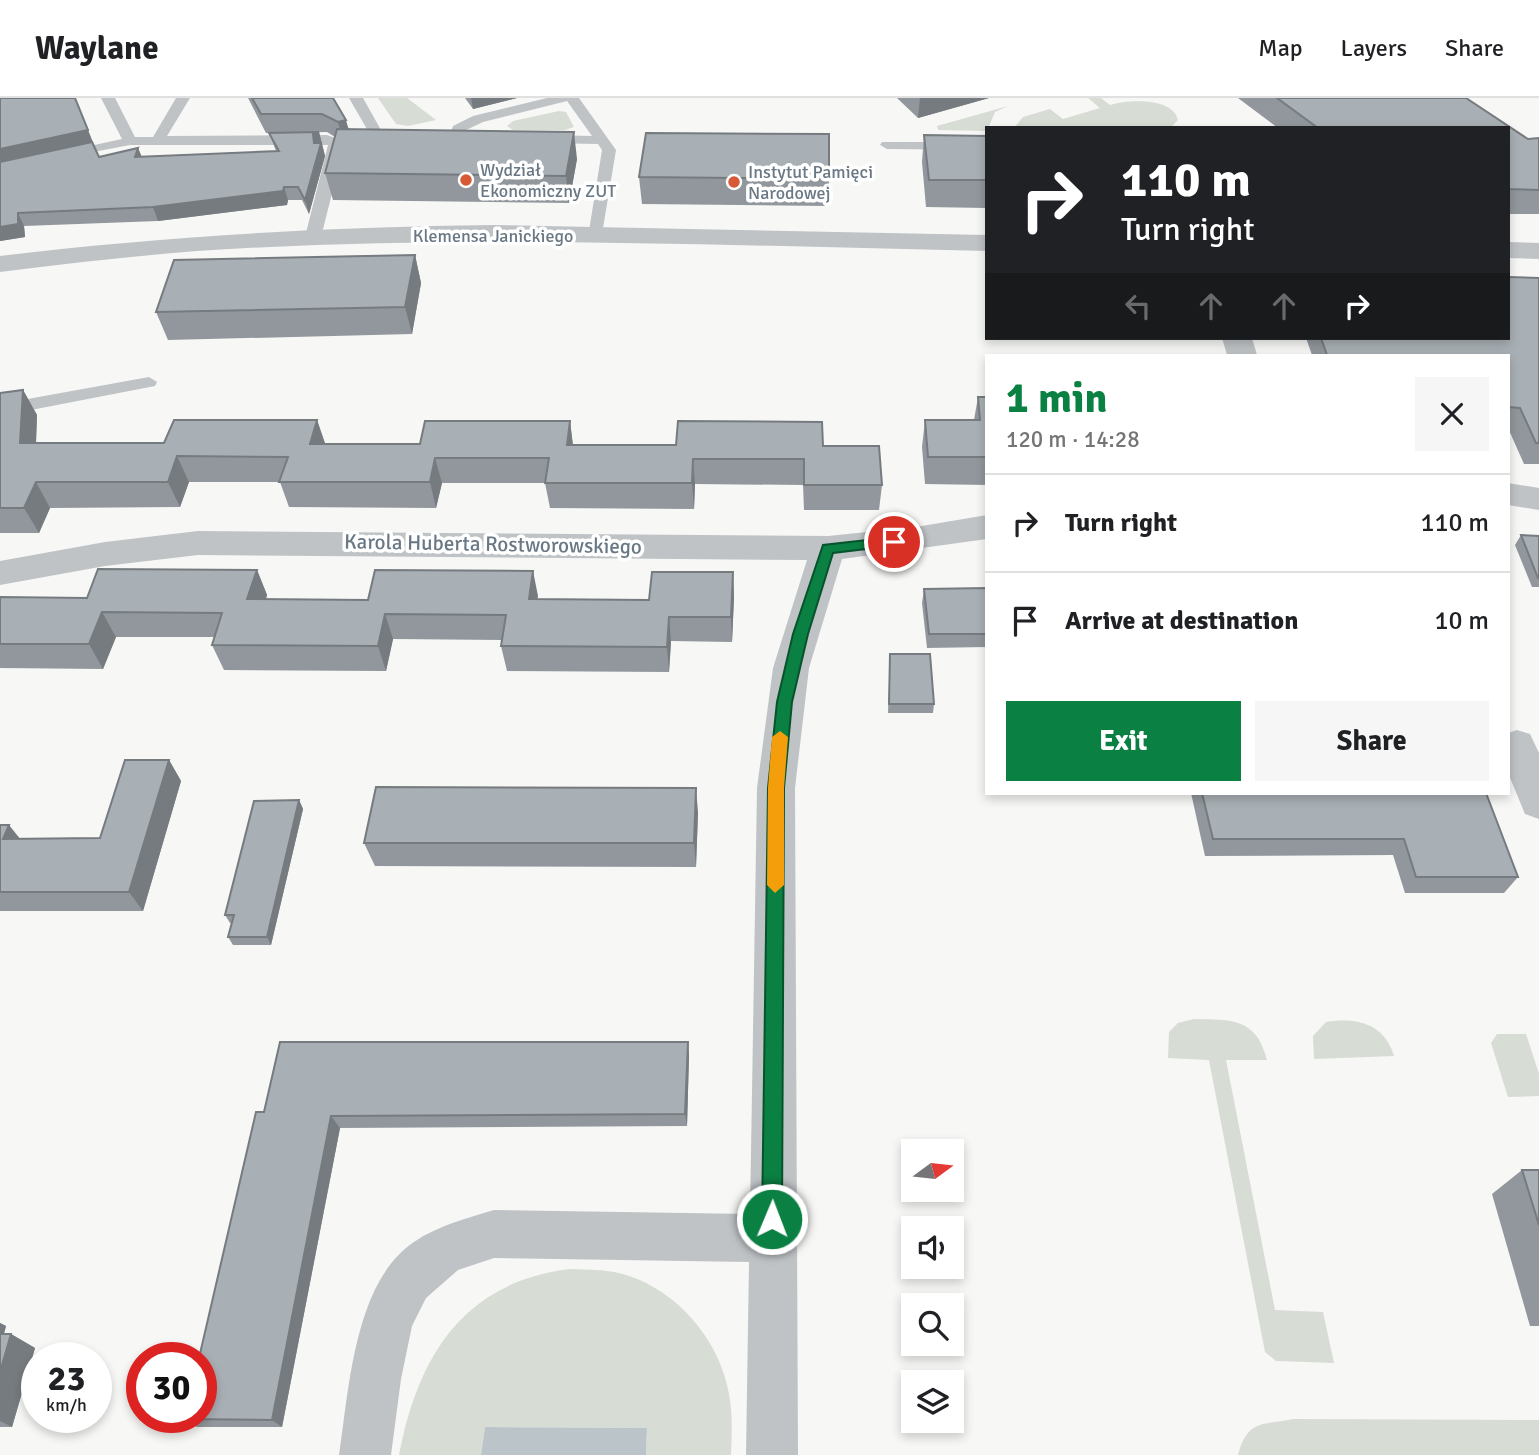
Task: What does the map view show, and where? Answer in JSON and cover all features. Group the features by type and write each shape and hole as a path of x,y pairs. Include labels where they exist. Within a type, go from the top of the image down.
{"street":[{"name":"Klemensa Janickiego","path":"0,264 180,244 313,237 596,237 985,243"},
{"path":"1510,250 1539,251"},
{"path":"1510,494 1539,499"},
{"name":"Karola Huberta Rostworowskiego","path":"0,573 105,554 198,543 828,548 916,539 985,527"},
{"path":"772,1455 772,1238 779,750 791,668 828,548"},
{"path":"1517,745 1539,803"},
{"path":"365,1455 388,1315 403,1288 425,1263 456,1246 494,1234 772,1238"}],"lane":[{"path":"108,98 130,141"},
{"path":"157,141 183,98"},
{"path":"356,98 376,133 390,138 417,138"},
{"path":"456,137 458,129 478,119 564,98"},
{"path":"572,98 604,139 609,150 596,237"},
{"path":"52,158 130,141 327,139 335,143 337,150 313,237"},
{"path":"537,139 604,139"},
{"path":"887,145 985,146"},
{"path":"0,410 149,382"}],"shaded area":[{"path":"378,98 407,98 436,120 408,126 396,124"},
{"path":"1088,98 1101,98 1110,105 1139,101 1160,104 1175,113 1178,120 1172,126 1016,126 1023,117 1050,109 1063,119 1100,108"},
{"path":"1008,106 995,112 989,126 985,126 985,131 938,130 937,126"},
{"path":"559,111 566,112 574,127 565,130 513,130 507,126 513,121"},
{"path":"1194,1019 1240,1024 1249,1028 1262,1046 1267,1060 1226,1060 1275,1310 1323,1312 1334,1363 1276,1361 1265,1352 1209,1060 1168,1058 1169,1032 1178,1023"},
{"path":"1349,1021 1368,1025 1384,1036 1394,1056 1314,1059 1313,1036 1326,1022"},
{"path":"1497,1034 1526,1034 1539,1074 1539,1096 1508,1097 1491,1043"},
{"path":"570,1269 607,1271 647,1283 692,1318 722,1367 731,1411 731,1455 646,1455 647,1428 485,1427 481,1455 399,1455 407,1419 419,1386 433,1356 452,1330 474,1307 501,1290 533,1277"},
{"path":"1293,1419 1539,1420 1539,1455 1238,1455 1242,1443 1252,1429"},
{"path":"485,1427 647,1428 646,1455 481,1455"}],"building":[{"path":"0,98 75,98 88,130 0,149"},
{"path":"252,98 333,98 346,120 338,122 322,114 261,114"},
{"path":"1277,98 1466,98 1508,126 1315,126"},
{"path":"1510,127 1528,139 1539,138 1539,190 1510,189"},
{"path":"337,129 574,132 566,176 325,173"},
{"path":"319,132 313,134 314,143 321,143 305,200 298,187 284,187 283,191 153,207 18,213 18,224 0,227 0,162 92,142 99,157 138,148 135,157 279,151 269,133"},
{"path":"646,133 829,134 829,179 639,177"},
{"path":"924,135 985,136 985,180 929,180"},
{"path":"415,255 405,307 156,312 174,260"},
{"path":"1510,277 1539,278 1539,443 1536,443 1520,408 1510,407 1510,354 1327,354 1322,340 1510,340"},
{"path":"23,390 20,443 164,443 174,420 317,420 310,444 420,444 425,421 570,421 567,445 676,445 678,421 822,422 823,446 879,446 882,485 804,485 804,459 693,459 692,483 545,483 549,458 435,458 430,482 279,482 288,457 177,456 168,482 36,482 24,508 0,508 0,393"},
{"path":"978,397 985,397 985,457 928,457 925,420 980,420"},
{"path":"1521,535 1539,536 1539,578 1538,578"},
{"path":"98,569 257,570 247,599 368,600 375,570 533,571 529,599 649,600 652,572 733,572 731,617 669,617 667,647 501,646 506,615 385,614 378,646 212,645 222,613 102,612 89,644 0,644 0,597 87,598"},
{"path":"985,588 985,634 929,634 924,589"},
{"path":"890,654 930,654 934,704 889,704"},
{"path":"125,760 169,760 129,892 0,892 0,825 9,825 3,839 100,838"},
{"path":"376,787 696,788 694,843 364,843"},
{"path":"1202,795 1487,795 1518,877 1416,877 1404,839 1213,839"},
{"path":"299,800 267,937 228,937 234,915 225,915 254,801"},
{"path":"280,1042 688,1042 685,1114 331,1116 272,1420 217,1419 217,1342 203,1342 256,1112 264,1112"},
{"path":"1522,1170 1539,1170 1539,1225"},
{"path":"0,1334 11,1334 0,1372"}],"slow traffic":[{"path":"775,885 776,788 780,737"}],"place":[{"name":"Wydział Ekonomiczny ZUT","path":"466,180"},
{"name":"Instytut Pamięci Narodowej","path":"734,182"}],"route":[{"path":"772,1219 776,788 779,741 791,668 828,548 894,542"}]}
